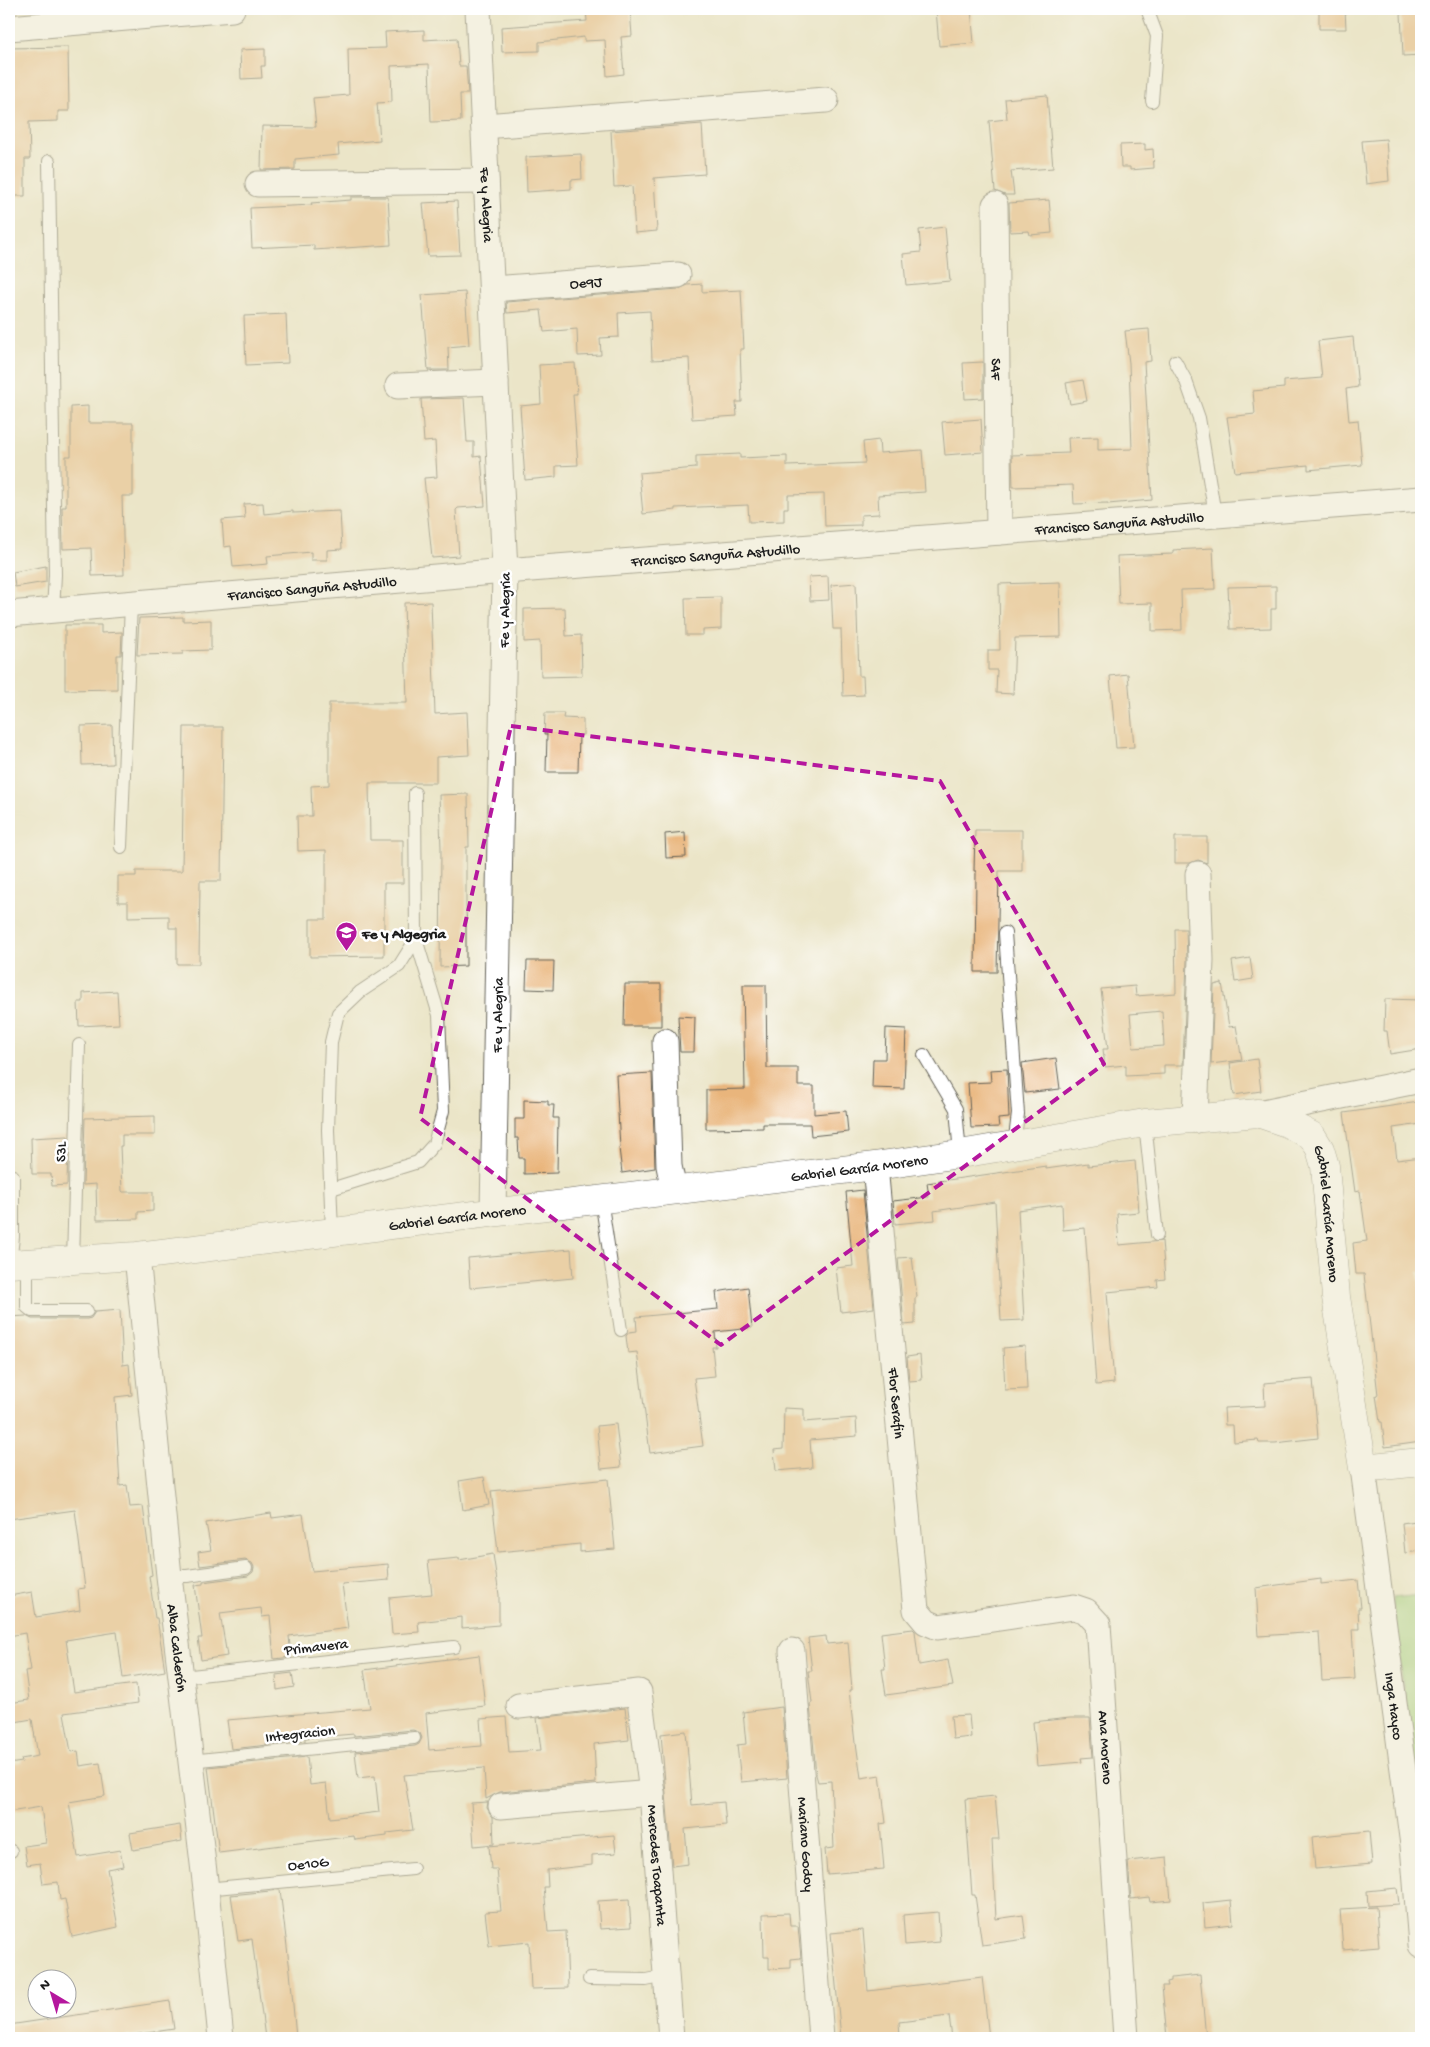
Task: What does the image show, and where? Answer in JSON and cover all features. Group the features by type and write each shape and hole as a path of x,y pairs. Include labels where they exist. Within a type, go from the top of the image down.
{"street":[{"path":"9,28 232,9"},
{"name":"Fe y Alegria","path":"478,9 505,571 493,1212"},
{"path":"484,126 826,100"},
{"path":"258,184 486,181"},
{"name":"S4F","path":"995,205 1000,532"},
{"name":"Oe9J","path":"492,289 678,275"},
{"path":"398,386 496,382"},
{"name":"Francisco Sanguña Astudillo","path":"9,614 505,571 1421,499"},
{"path":"1195,1120 1201,960 1198,874"},
{"path":"665,1041 669,1166 674,1190"},
{"path":"1258,1113 1421,1080"},
{"name":"Gabriel García Moreno","path":"15,1264 137,1256 875,1166 1014,1146 1145,1124 1258,1113 1287,1123 1312,1136 1320,1149 1325,1166 1336,1296 1363,1468"},
{"name":"Flor Serafin","path":"875,1166 916,1610 926,1622 938,1626"},
{"name":"Alba Calderón","path":"137,1256 169,1576 206,1889 221,2038"},
{"path":"1363,1468 1421,1462"},
{"name":"Inga Hayco","path":"1363,1468 1417,1844 1421,1945"},
{"name":"Ana Moreno","path":"938,1626 1074,1607 1086,1612 1098,1624 1126,2038"},
{"name":"Mariano Godoy","path":"792,1651 821,2038"},
{"name":"Mercedes Toapanta","path":"519,1706 639,1692 652,1794 671,2038"},
{"path":"501,1806 652,1794"}],"lane":[{"path":"1146,9 1156,36 1152,101"},
{"path":"49,161 55,575 53,610"},
{"path":"1175,361 1186,382 1199,418 1215,515"},
{"path":"121,847 131,604"},
{"path":"331,1189 418,1162 434,1144 443,1111 438,1016 416,939 415,793"},
{"path":"1005,933 1018,1114 1014,1146"},
{"path":"332,1232 328,1130 331,1052 338,1012 360,992 399,966 416,939"},
{"name":"S3L","path":"73,1261 79,1044"},
{"path":"924,1056 956,1109 960,1154"},
{"path":"1145,1124 1157,1235"},
{"path":"13,1176 15,1264 27,1307 32,1311 87,1310"},
{"path":"601,1199 620,1330"},
{"path":"169,1576 187,1576 246,1568"},
{"name":"Primavera","path":"182,1678 454,1647"},
{"name":"Integracion","path":"190,1761 414,1738"},
{"name":"Oe10G","path":"206,1889 413,1869"},
{"path":"589,1979 646,1980 666,1976"}],"highlighted area":[{"path":"511,726 940,781 1104,1064 721,1345 420,1118"}],"green space":[{"path":"1421,1595 1421,1830 1392,1598"}],"building":[{"path":"630,9 632,36 621,37 624,74 607,76 605,40 584,41 584,37 539,42 539,51 502,52 501,27 587,21 586,10"},
{"path":"936,9 971,9 974,43 939,46"},
{"path":"1319,9 1345,9 1346,29 1319,29"},
{"path":"1421,12 1421,55 1403,56 1401,13"},
{"path":"424,30 424,40 457,38 459,66 466,66 468,94 460,94 461,121 431,122 429,64 391,66 392,102 377,103 380,140 338,144 339,155 295,159 295,169 261,170 262,126 316,127 313,98 349,95 348,49 386,48 385,32"},
{"path":"68,47 69,111 58,111 58,121 29,122 30,159 25,159 25,196 9,196 9,48"},
{"path":"265,49 265,66 261,66 262,78 241,79 240,50"},
{"path":"1047,95 1053,168 1011,171 1014,195 1005,195 995,191 989,121 1007,119 1005,99"},
{"path":"702,124 705,174 654,178 657,231 635,233 632,186 614,187 611,131"},
{"path":"1386,139 1389,181 1366,184 1362,141"},
{"path":"1145,144 1145,150 1153,149 1154,168 1130,170 1130,167 1121,167 1120,145"},
{"path":"581,154 582,179 571,180 571,189 527,192 526,157"},
{"path":"351,197 388,197 391,245 314,250 314,245 252,248 250,208 312,205 311,203 351,200"},
{"path":"1049,200 1052,233 1030,235 1029,231 1010,232 1009,203"},
{"path":"457,201 460,255 428,256 423,203"},
{"path":"945,227 950,281 906,285 903,254 921,252 919,230"},
{"path":"702,284 702,292 741,290 744,349 740,349 742,402 736,402 737,416 692,419 689,358 652,360 650,311 618,313 619,337 600,338 601,355 578,356 577,329 544,332 541,310 507,313 506,302 679,289 688,285"},
{"path":"465,292 469,345 448,347 449,370 428,370 422,295"},
{"path":"286,314 288,363 246,365 244,316"},
{"path":"1149,329 1151,361 1144,362 1152,500 1108,504 1074,504 1073,485 1013,487 1012,455 1069,453 1068,438 1098,437 1098,450 1132,449 1129,363 1125,331"},
{"path":"1353,337 1358,387 1346,389 1349,421 1358,420 1362,465 1308,470 1308,465 1235,472 1227,417 1255,414 1253,391 1284,388 1284,381 1322,378 1318,341"},
{"path":"983,362 983,398 965,399 963,363"},
{"path":"575,363 577,394 573,394 578,465 556,466 556,477 525,480 520,406 541,404 539,365"},
{"path":"1083,380 1087,401 1070,404 1066,383"},
{"path":"464,398 467,442 474,442 474,457 481,456 485,506 458,508 456,510 459,556 432,558 424,478 437,477 435,441 424,442 421,399"},
{"path":"88,406 88,423 133,423 133,496 122,496 124,575 92,576 91,548 63,549 62,507 66,507 66,456 71,456 71,407"},
{"path":"981,419 983,452 945,455 942,422"},
{"path":"879,440 880,453 922,450 925,492 878,495 879,514 861,515 861,525 825,526 824,494 788,495 788,508 784,508 784,521 749,522 748,505 675,508 675,510 643,514 639,473 696,468 696,456 740,454 740,458 787,456 787,466 865,463 863,442"},
{"path":"263,503 264,514 293,511 293,513 340,511 342,549 327,550 327,560 311,560 311,552 267,556 268,564 233,567 231,546 224,547 222,520 245,518 244,504"},
{"path":"1213,548 1215,589 1181,590 1182,630 1152,631 1152,603 1119,604 1117,556 1173,554 1173,550"},
{"path":"46,566 46,582 15,587 13,572"},
{"path":"828,576 829,600 810,601 809,577"},
{"path":"1060,582 1061,637 1015,638 1013,694 996,693 997,670 988,670 988,650 1000,650 999,584"},
{"path":"856,583 859,676 863,676 864,695 843,696 841,629 833,629 831,585"},
{"path":"1276,586 1276,609 1271,609 1271,628 1230,629 1228,587"},
{"path":"721,597 721,629 703,630 703,635 686,635 685,598"},
{"path":"431,602 435,714 467,712 469,755 436,757 436,783 369,783 370,840 403,840 403,883 384,883 384,956 310,957 310,919 326,919 326,850 298,851 297,816 312,816 311,786 329,785 329,703 407,703 404,603"},
{"path":"565,608 566,636 581,635 582,676 541,677 540,641 524,642 524,609"},
{"path":"183,617 183,621 211,620 211,650 183,651 183,654 137,655 139,618"},
{"path":"65,625 101,625 101,633 122,632 121,655 117,655 117,689 65,690"},
{"path":"1128,674 1134,747 1116,748 1110,676"},
{"path":"545,713 564,713 563,718 583,719 583,735 579,735 578,772 546,772 547,734 544,734"},
{"path":"112,725 113,764 82,765 81,726"},
{"path":"184,727 223,727 221,881 200,881 199,964 177,964 177,928 169,928 169,916 128,917 128,902 118,902 118,876 136,876 136,871 182,871"},
{"path":"468,794 469,847 466,847 466,966 440,967 441,848 439,795"},
{"path":"975,830 1022,830 1022,871 999,871 997,972 975,972"},
{"path":"685,832 686,857 666,858 665,834"},
{"path":"1175,837 1207,837 1207,863 1198,860 1190,863 1175,863"},
{"path":"1175,929 1186,929 1187,960 1183,1065 1164,1065 1164,1074 1126,1076 1126,1065 1105,1067 1103,1049 1108,1049 1101,989 1135,986 1136,996 1176,993","holes":["1162,1011 1164,1046 1133,1048 1130,1014"]},
{"path":"1250,958 1253,979 1235,982 1232,961"},
{"path":"527,961 554,961 553,990 526,989"},
{"path":"1222,983 1229,1027 1236,1026 1242,1060 1211,1064 1214,985"},
{"path":"625,984 661,984 661,1026 624,1026"},
{"path":"743,985 766,985 767,1068 798,1068 798,1086 814,1086 814,1114 846,1111 848,1132 811,1136 810,1124 763,1124 763,1128 706,1129 706,1090 745,1089"},
{"path":"117,991 119,1024 79,1026 78,1002 83,1002 83,993"},
{"path":"1385,999 1421,1000 1421,1049 1390,1054 1387,1031 1384,1031"},
{"path":"678,1016 695,1017 694,1052 680,1052"},
{"path":"886,1028 906,1029 904,1089 872,1088 873,1059 885,1059"},
{"path":"1056,1058 1060,1089 1025,1093 1022,1063"},
{"path":"1257,1059 1261,1091 1234,1095 1230,1063"},
{"path":"1007,1069 1009,1118 998,1119 999,1127 971,1128 968,1083 991,1082 990,1070"},
{"path":"652,1073 655,1168 622,1173 616,1075"},
{"path":"524,1100 548,1101 548,1105 554,1105 553,1118 558,1118 557,1173 524,1174 524,1158 519,1158 518,1138 515,1138 515,1119 524,1119"},
{"path":"1419,1102 1421,1124 1393,1128 1397,1160 1421,1157 1421,1185 1419,1185 1421,1272 1418,1272 1421,1306 1421,1442 1385,1447 1376,1395 1378,1395 1364,1274 1356,1274 1353,1243 1367,1241 1360,1191 1355,1192 1344,1113"},
{"path":"155,1116 155,1135 122,1135 122,1146 120,1146 122,1191 153,1192 153,1211 138,1212 138,1219 97,1220 96,1184 83,1185 85,1118"},
{"path":"68,1136 67,1185 52,1186 51,1174 32,1174 31,1138"},
{"path":"1135,1161 1139,1212 1117,1214 1119,1245 1162,1241 1165,1279 1157,1280 1158,1287 1107,1292 1114,1383 1096,1385 1085,1228 1063,1230 1062,1204 1018,1210 1024,1320 1001,1321 995,1202 934,1211 935,1220 895,1224 893,1201 929,1197 927,1183 1046,1166 1046,1169 1088,1163 1088,1166"},
{"path":"863,1190 874,1308 841,1312 836,1268 853,1266 846,1192"},
{"path":"571,1249 573,1278 470,1288 468,1258"},
{"path":"912,1257 917,1297 915,1298 915,1324 904,1325 898,1258"},
{"path":"748,1287 752,1328 715,1332 716,1347 712,1347 715,1376 694,1378 703,1446 650,1453 637,1352 628,1353 626,1336 629,1332 637,1331 636,1317 718,1309 716,1292"},
{"path":"120,1310 123,1365 129,1364 132,1395 115,1397 120,1486 127,1485 130,1507 143,1506 152,1575 149,1576 165,1671 123,1678 117,1632 66,1640 74,1692 136,1684 138,1703 64,1713 71,1752 78,1751 80,1766 100,1763 105,1796 69,1802 78,1857 120,1850 123,1866 107,1869 118,1927 72,1937 65,1899 60,1900 58,1882 43,1884 40,1863 27,1865 24,1846 46,1843 41,1807 9,1812 9,1764 22,1762 21,1759 38,1756 32,1719 9,1723 9,1703 29,1700 25,1671 31,1670 25,1633 9,1636 9,1596 32,1592 36,1617 80,1610 78,1589 85,1588 75,1510 9,1519 9,1317 87,1319 91,1318 95,1312"},
{"path":"1025,1346 1027,1389 1005,1390 1003,1348"},
{"path":"920,1355 922,1380 909,1381 907,1357"},
{"path":"1313,1379 1318,1438 1275,1443 1259,1443 1258,1440 1234,1442 1233,1425 1225,1425 1224,1408 1265,1406 1264,1383"},
{"path":"784,1408 804,1409 804,1422 856,1418 857,1436 810,1440 812,1468 776,1471 774,1450 783,1449"},
{"path":"616,1424 621,1467 601,1469 597,1426"},
{"path":"484,1477 489,1505 463,1510 459,1481"},
{"path":"608,1479 615,1549 580,1552 580,1544 498,1552 491,1491"},
{"path":"271,1513 272,1518 303,1514 312,1571 388,1564 389,1580 342,1584 348,1628 289,1636 291,1657 274,1659 270,1616 262,1617 261,1608 220,1613 227,1656 201,1660 198,1638 202,1638 195,1585 203,1584 203,1582 248,1576 253,1572 254,1567 252,1563 245,1560 200,1566 198,1552 211,1550 206,1523"},
{"path":"1421,1520 1421,1551 1405,1553 1402,1523"},
{"path":"493,1554 499,1595 499,1625 462,1628 462,1617 418,1622 419,1632 392,1634 389,1598 432,1594 428,1561 459,1558 459,1560"},
{"path":"1321,1579 1321,1584 1358,1580 1361,1608 1358,1608 1359,1629 1352,1629 1355,1679 1322,1681 1319,1632 1259,1636 1256,1588"},
{"path":"913,1629 915,1631 919,1665 948,1660 953,1686 886,1695 882,1669 885,1669 881,1633"},
{"path":"826,1636 827,1644 848,1642 852,1690 849,1690 861,1778 880,1775 886,1823 880,1824 884,1869 827,1874 825,1849 834,1848 831,1781 818,1782 816,1775 810,1704 812,1703 808,1671 812,1671 808,1638"},
{"path":"479,1655 485,1706 426,1713 429,1750 482,1746 480,1719 506,1717 509,1752 541,1750 537,1718 625,1708 629,1740 594,1744 596,1783 500,1792 486,1799 484,1768 404,1775 413,1830 355,1840 354,1836 219,1853 208,1767 307,1757 310,1785 326,1783 330,1818 379,1812 375,1776 358,1778 355,1752 415,1746 419,1744 422,1738 420,1733 413,1730 354,1736 354,1734 305,1738 305,1741 231,1749 227,1720 370,1708 364,1670"},
{"path":"292,1673 294,1687 277,1690 276,1675"},
{"path":"782,1707 787,1778 741,1782 737,1745 746,1744 743,1712"},
{"path":"969,1715 971,1737 953,1739 951,1716"},
{"path":"1090,1718 1093,1757 1081,1758 1082,1762 1037,1766 1033,1722"},
{"path":"686,1731 692,1805 724,1802 726,1825 685,1829 688,1864 672,1866 661,1734"},
{"path":"995,1796 999,1839 992,1839 996,1919 1023,1915 1026,1939 982,1945 975,1895 972,1895 965,1799"},
{"path":"488,1802 487,1808 493,1817 494,1844 474,1846 471,1803"},
{"path":"180,1825 182,1841 133,1850 130,1833"},
{"path":"1369,1831 1372,1864 1315,1869 1312,1837"},
{"path":"614,1835 616,1853 592,1855 592,1865 547,1870 548,1887 544,1887 548,1932 566,1931 568,1988 531,1989 529,1942 489,1946 485,1912 501,1911 497,1869 491,1869 489,1846"},
{"path":"1167,1857 1171,1900 1150,1902 1149,1897 1131,1899 1128,1861"},
{"path":"1397,1888 1399,1904 1368,1906 1367,1891"},
{"path":"280,1890 296,2038 265,2038 252,1939 238,1941 231,1895"},
{"path":"629,1899 631,1927 600,1929 598,1901"},
{"path":"1231,1900 1233,1924 1205,1927 1203,1903"},
{"path":"1376,1907 1379,1947 1343,1950 1340,1909"},
{"path":"938,1912 940,1942 905,1945 903,1915"},
{"path":"789,1913 790,1926 798,1926 801,1958 791,1959 791,1968 769,1969 769,1957 764,1957 763,1914"},
{"path":"863,1930 868,1991 982,1977 989,2038 952,2038 949,2016 899,2022 900,2038 841,2038 831,1933"},
{"path":"1200,1975 1206,2038 1167,2038 1162,1986 1168,1986 1167,1982 1171,1981 1171,1978"},
{"path":"170,2001 174,2029 112,2038 9,2038 9,2025 43,2020 78,2020 78,2015"}],"place":[{"name":"Fe y Algegria","path":"346,952"}]}
